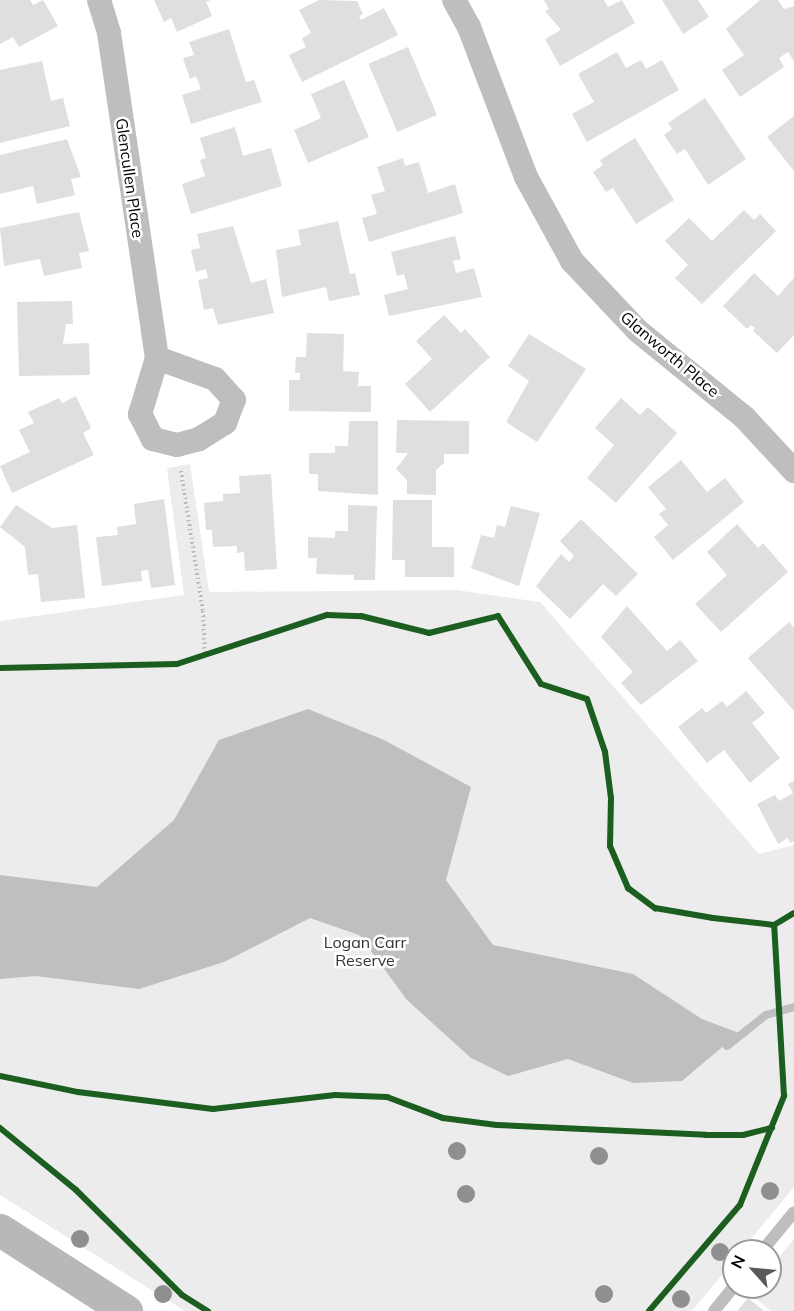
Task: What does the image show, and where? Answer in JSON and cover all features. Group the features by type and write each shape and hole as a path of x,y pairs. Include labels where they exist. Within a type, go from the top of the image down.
{"main road":[{"path":"8,1238 126,1311"}],"street":[{"name":"Glencullen Place","path":"99,0 109,33 157,358 140,414 153,440 177,445"},
{"name":"Glanworth Place","path":"454,0 470,27 526,177 572,261 638,332 744,417 794,471"},
{"path":"157,358 215,379 234,400 225,423 199,439 177,445"}],"lane":[{"path":"772,1239 794,1212"},
{"path":"714,1311 724,1299"}],"path":[{"path":"177,445 203,611 205,658"},
{"path":"196,660 215,654"}],"green space":[{"name":"Logan Carr Reserve","path":"190,464 209,592 456,590 540,602 759,854 794,845 794,1187 751,1239 722,1239 722,1275 692,1311 185,1311 0,1195 0,621 184,595 167,468"},
{"path":"794,1239 794,1311 771,1311 756,1299 782,1299 782,1254"}],"shaded area":[{"path":"308,709 384,740 471,787 446,880 493,945 633,974 702,1019 739,1033 682,1081 633,1083 568,1059 508,1076 471,1058 407,1000 359,935 310,918 224,962 139,989 36,976 0,979 0,875 97,887 174,820 219,740"}],"building":[{"path":"0,0 30,0 33,5 43,0 58,26 19,47 13,37 0,44"},
{"path":"154,0 211,0 206,2 212,16 177,32 171,18 164,22"},
{"path":"319,0 357,1 363,14 359,16 361,20 384,8 398,35 302,82 289,55 306,47 302,38 311,33 299,10"},
{"path":"544,0 604,0 608,7 622,0 635,23 560,66 545,39 561,30 545,11 549,9"},
{"path":"662,0 698,0 709,17 683,34"},
{"path":"760,0 778,0 784,9 794,6 794,61 788,52 779,58 784,67 740,97 722,70 744,55 726,29"},
{"path":"229,29 246,82 254,80 262,102 191,124 182,95 201,89 196,76 190,79 183,58 194,55 189,42"},
{"path":"408,47 437,115 397,132 368,64"},
{"path":"617,52 626,68 641,60 646,69 662,60 679,90 587,142 572,114 594,102 578,74"},
{"path":"42,61 51,101 63,98 70,126 0,143 0,70"},
{"path":"344,80 369,137 308,163 294,130 321,118 311,94"},
{"path":"705,98 746,159 708,185 685,149 677,154 664,135 672,129 668,123"},
{"path":"794,116 794,171 767,137"},
{"path":"235,127 243,156 271,148 282,186 191,214 182,184 205,176 200,160 206,158 200,138"},
{"path":"635,138 674,200 636,224 613,188 606,192 593,172 603,165 600,160"},
{"path":"67,139 81,177 71,179 75,195 37,204 33,186 0,194 0,155"},
{"path":"403,158 405,166 419,162 428,193 455,184 463,213 369,242 362,218 377,214 371,195 385,191 377,167"},
{"path":"744,210 754,220 760,214 776,231 702,304 675,278 688,265 665,241 689,218 712,241"},
{"path":"79,212 89,251 79,253 82,268 44,276 40,259 4,266 0,228"},
{"path":"338,221 350,274 355,273 360,295 329,301 326,287 282,297 276,250 301,245 298,230"},
{"path":"233,226 251,283 266,279 274,313 218,325 213,308 204,310 198,280 208,278 206,269 196,272 191,250 200,248 197,234"},
{"path":"455,236 461,259 453,261 456,273 474,268 482,297 389,316 384,295 408,289 404,274 397,276 391,252"},
{"path":"754,273 778,296 794,278 794,335 777,353 753,331 755,328 751,325 747,329 723,306"},
{"path":"72,301 73,324 66,324 63,344 89,343 90,375 19,376 17,302"},
{"path":"444,315 461,333 465,329 490,357 430,412 405,384 432,359 416,341"},
{"path":"307,333 344,334 343,371 359,372 358,386 371,386 371,412 289,411 289,380 300,380 300,373 295,373 296,357 306,357"},
{"path":"529,334 586,369 537,442 506,422 529,381 508,366"},
{"path":"76,396 91,428 83,433 94,455 12,493 0,466 30,452 19,430 34,423 28,412 59,398 62,403"},
{"path":"621,398 640,415 648,407 677,433 616,503 587,478 614,445 595,428"},
{"path":"397,420 469,421 469,454 444,454 444,463 436,470 436,495 407,494 407,480 396,469 408,453 396,453"},
{"path":"349,421 378,421 378,495 318,491 318,474 309,474 309,453 335,453 335,446 348,446"},
{"path":"681,460 707,492 725,478 744,502 673,560 654,537 668,525 659,514 666,509 648,487"},
{"path":"271,474 277,569 245,571 244,552 237,553 237,546 213,547 212,530 206,530 204,503 223,501 223,494 240,493 239,476"},
{"path":"164,499 175,585 151,588 148,570 141,571 142,581 102,586 96,537 118,535 117,527 136,524 134,504"},
{"path":"393,500 432,500 432,547 454,547 454,577 405,577 405,560 392,560"},
{"path":"16,505 52,528 77,525 85,598 41,602 38,574 28,575 25,547 0,527"},
{"path":"348,505 377,506 375,580 354,580 354,575 316,574 317,558 308,558 308,537 335,538 335,531 348,531"},
{"path":"511,506 540,513 519,586 471,568 481,535 494,538 497,525 505,527"},
{"path":"581,519 638,574 616,596 603,584 570,619 536,586 561,554 569,562 574,556 560,541"},
{"path":"737,524 758,548 763,543 788,572 721,632 695,604 727,575 707,552"},
{"path":"627,606 667,651 680,640 698,661 641,705 621,683 633,672 601,637"},
{"path":"789,622 794,628 794,711 748,658"},
{"path":"746,691 765,713 752,723 780,758 750,783 724,750 707,763 678,727 702,708 706,713 722,701 727,707"},
{"path":"794,781 794,841 790,843 788,838 778,844 757,804 775,795 779,801 793,793 788,784"},
{"path":"749,1299 764,1311 737,1311"}],"waterway":[{"path":"727,1046 766,1015 794,1007"}],"cycle path":[{"path":"0,668 177,664 327,615 361,616 429,633 498,616 541,684 587,699 605,752 611,798 610,846 628,888 655,908 713,918 774,925 794,913"},
{"path":"649,1311 740,1205 784,1096 774,925"},
{"path":"0,1076 78,1092 213,1109 335,1095 387,1097 443,1118 497,1125 706,1135 743,1135 772,1128"},
{"path":"0,1128 76,1190 182,1295 208,1311"}]}
